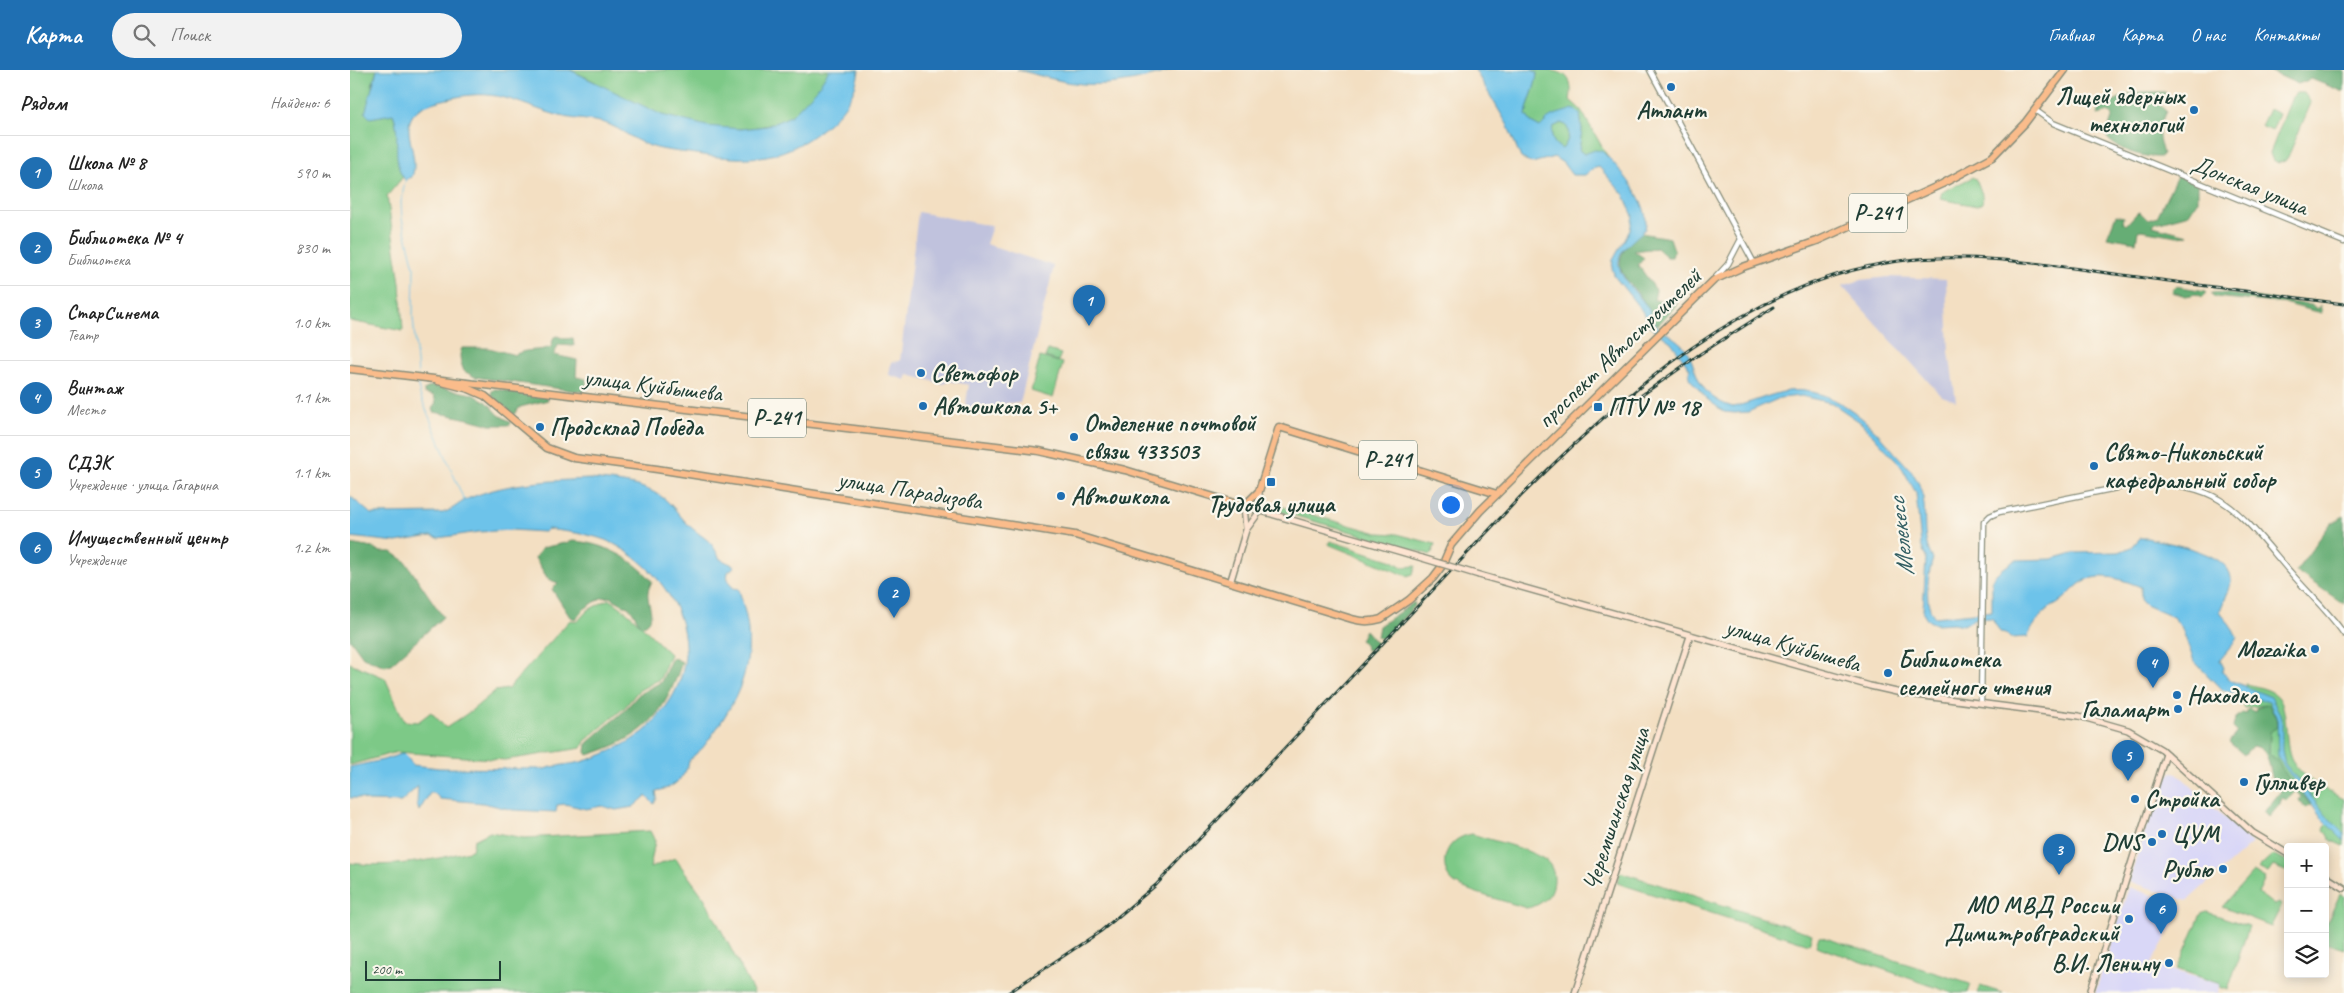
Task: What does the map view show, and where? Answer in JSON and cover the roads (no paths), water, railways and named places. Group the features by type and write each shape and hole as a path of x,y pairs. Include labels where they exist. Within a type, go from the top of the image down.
{"highway":[{"name":"проспект Автостроителей","path":"1388,615 1409,600 1433,578 1461,531 1714,280 1754,263 1817,241 1964,173 2002,150 2065,70"},
{"name":"улица Куйбышева","path":"350,369 979,442 1039,451 1125,470 1244,506"},
{"name":"улица Парадизова","path":"435,380 470,389 484,396 547,448 574,458 657,469 1075,534 1231,580 1363,622 1382,620 1388,615"},
{"name":"Р-241","path":"1244,506 1259,491 1279,427 1497,494"}],"main road":[{"path":"1246,530 1260,511 1259,491"},
{"path":"1231,580 1246,530 1247,517 1244,506"},
{"name":"улица Куйбышева","path":"1244,506 1690,636 1870,686 1901,693 2079,716 2106,723 2148,740 2253,833 2284,852"},
{"name":"Черемшанская улица","path":"1575,993 1690,636"},
{"path":"2090,993 2166,754"},
{"path":"2329,879 2344,888"}],"street":[{"path":"1650,70 1740,241 1754,263"},
{"name":"Донская улица","path":"2035,110 2053,123 2344,242"},
{"path":"1714,280 1728,264 1740,241"},
{"path":"1981,702 1984,623 1984,522 1990,516 1999,512 2136,484 2160,484 2199,489 2234,508 2344,634"}],"water":[{"path":"377,70 570,70 662,115 707,126 741,129 767,126 791,116 817,89 829,70 859,70 851,96 829,123 790,149 759,157 726,158 661,149 640,142 608,124 560,116 516,101 491,95 462,96 439,101 426,105 413,115 409,129 414,169 412,177 405,180 398,165 397,130 393,114 370,118 365,113"},
{"path":"1017,70 1172,70 1131,81 1089,84 1062,81"},
{"path":"1475,70 1532,70 1537,73 1526,115 1531,122 1540,127 1551,116 1573,109 1580,113 1582,130 1579,150 1584,154 1595,150 1602,151 1625,176 1644,208 1645,229 1628,245 1619,260 1624,278 1646,304 1655,324 1685,348 1701,384 1710,395 1733,407 1788,391 1820,394 1849,408 1862,418 1907,466 1917,479 1923,499 1926,542 1933,559 1928,581 1928,597 1931,612 1935,617 1992,611 1992,579 2015,560 2052,559 2073,553 2119,552 2132,547 2140,538 2147,538 2196,550 2220,561 2228,569 2231,582 2220,611 2237,636 2234,643 2220,660 2224,668 2222,672 2232,681 2271,697 2282,718 2282,750 2285,764 2325,814 2344,834 2344,841 2322,819 2278,758 2277,718 2269,702 2222,690 2194,661 2181,626 2173,617 2145,605 2141,601 2141,587 2123,580 2111,578 2098,577 2087,580 2079,584 2059,602 2045,611 2028,637 2010,638 2006,633 2000,632 1992,618 1974,619 1964,625 1954,623 1936,624 1929,621 1923,610 1926,558 1921,545 1916,493 1900,464 1860,422 1832,403 1801,396 1780,398 1748,412 1735,413 1724,412 1707,399 1689,378 1690,369 1671,342 1651,328 1642,311 1615,277 1612,268 1613,260 1630,230 1633,216 1624,195 1599,167 1592,169 1585,175 1572,175 1563,163 1554,157 1532,163 1521,158 1507,124","holes":["1561,123 1566,125 1568,138 1562,149 1553,140 1552,131 1553,127"]},
{"path":"590,479 630,484 659,495 670,504 689,526 709,541 720,559 735,566 728,572 727,579 733,588 739,589 747,620 747,663 732,705 703,747 689,761 682,777 670,787 656,791 657,798 654,804 646,796 633,807 616,810 602,806 586,809 565,804 557,805 556,812 513,810 483,803 440,799 434,793 430,793 419,811 417,804 418,786 401,802 368,801 360,798 350,798 350,767 383,760 404,753 413,765 439,768 544,769 581,762 611,751 643,732 667,705 679,683 684,661 685,639 680,618 670,597 657,578 640,562 613,543 586,535 548,529 544,532 511,530 438,538 431,536 396,542 350,537 350,496 371,514 442,513 468,499 501,488 530,483"}],"waterway":[{"path":"406,177 401,202 402,219 414,267 413,317 418,373"},
{"path":"418,380 420,395 464,500"}],"railway":[{"path":"1008,993 1101,931 1156,885 1521,496 1560,457 1646,382 1692,348 1740,317 1791,292 1844,273 1899,261 1953,258 2034,263 2344,304"},
{"path":"1635,400 1700,354 1774,307"}],"place":[{"name":"Атлант","path":"1671,87"},
{"name":"Лицей ядерных технологий","path":"2194,110"},
{"name":"Школа № 8","path":"1089,326"},
{"name":"Светофор","path":"921,373"},
{"name":"Автошкола 5+","path":"923,406"},
{"name":"ПТУ № 18","path":"1598,407"},
{"name":"Продсклад Победа","path":"540,427"},
{"name":"Отделение почтовой связи 433503","path":"1074,437"},
{"name":"Свято-Никольский кафедральный собор","path":"2094,466"},
{"name":"Трудовая улица","path":"1271,482"},
{"name":"Автошкола","path":"1061,496"},
{"name":"Библиотека № 4","path":"894,618"},
{"name":"Mozaika","path":"2315,649"},
{"name":"Библиотека семейного чтения","path":"1888,673"},
{"name":"Винтаж","path":"2153,688"},
{"name":"Находка","path":"2177,695"},
{"name":"Галамарт","path":"2178,709"},
{"name":"СДЭК","path":"2128,781"},
{"name":"Гулливер","path":"2244,782"},
{"name":"Стройка","path":"2135,799"},
{"name":"ЦУМ","path":"2162,834"},
{"name":"DNS","path":"2152,842"},
{"name":"Рублю","path":"2223,869"},
{"name":"СтарСинема","path":"2059,875"},
{"name":"МО МВД России Димитровградский","path":"2129,919"},
{"name":"Имущественный центр","path":"2161,934"},
{"name":"В.И. Ленину","path":"2169,963"}],"water label":[{"name":"Мелекесс","path":"1901,537"}]}
